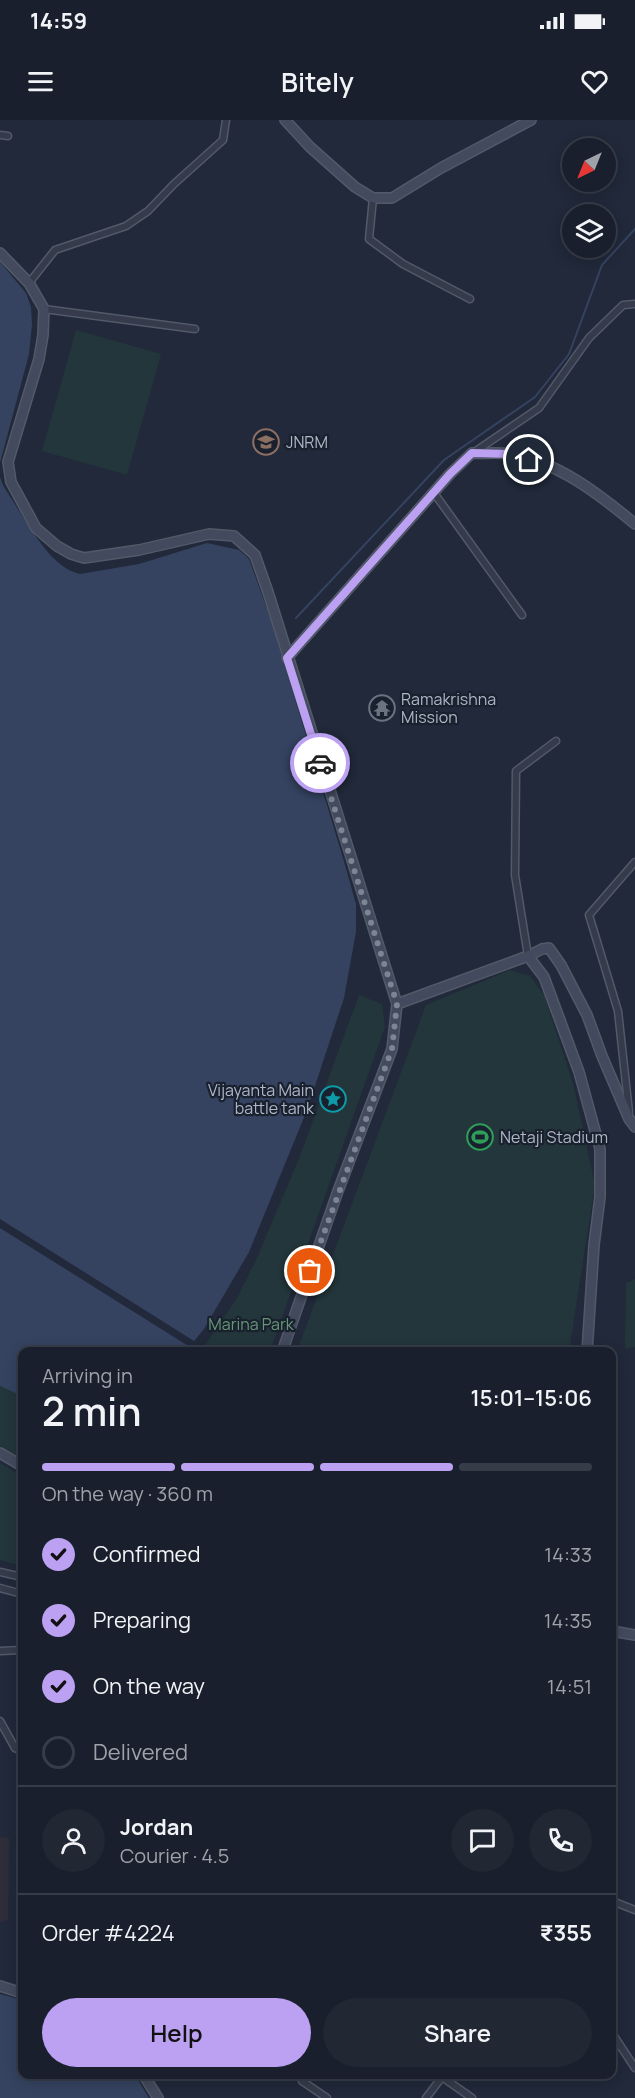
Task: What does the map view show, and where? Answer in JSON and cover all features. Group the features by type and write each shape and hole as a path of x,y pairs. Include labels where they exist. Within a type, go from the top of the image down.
{"main road":[{"path":"285,120 310,147 355,188 373,198 392,198 441,168 531,120"},
{"path":"0,253 29,283 44,309 39,358 8,462 11,482 36,528 57,546 84,558 139,550 208,534 234,536 255,555 397,1004 392,1049 338,1191 284,1347"},
{"path":"287,658 450,474 472,453 510,454 548,465 596,492 635,524"},
{"path":"397,1004 549,948 561,965 587,1015 602,1056 632,1123"},
{"path":"528,956 544,977 579,1072 600,1149 600,1197 586,1347"},
{"path":"0,1453 18,1464"},
{"path":"616,1632 635,1635"},
{"path":"0,1986 18,1992"},
{"path":"147,2079 158,2098"}],"street":[{"path":"29,283 55,250 126,226 148,211 223,140 226,120"},
{"path":"0,135 8,136"},
{"path":"373,198 369,239 403,264 470,299"},
{"path":"472,453 539,408 589,338 624,305 635,304"},
{"path":"44,309 195,329"},
{"path":"434,493 522,615"},
{"path":"528,956 515,875 516,771 556,741"},
{"path":"632,1123 618,1011 589,915 635,862"},
{"path":"0,1572 18,1576"},
{"path":"0,1588 18,1592"},
{"path":"0,1651 18,1650"},
{"path":"0,1721 15,1748 18,1749"},
{"path":"616,1903 635,1910"},
{"path":"616,2039 635,2068"},
{"path":"426,2098 440,2079"},
{"path":"446,2079 472,2098"},
{"path":"302,2081 327,2098"}],"shaded area":[{"path":"0,1837 9,1838 8,1920 0,1922"}],"green space":[{"path":"76,330 161,354 127,475 42,451"},
{"name":"Netaji Stadium","path":"510,970 530,976 544,995 573,1083 595,1185 570,1347 298,1347 426,1005"},
{"name":"Marina Park","path":"359,995 382,1004 385,1027 271,1347 204,1347 237,1298 256,1260 300,1156"},
{"path":"635,1279 635,1347 625,1349 626,1283"},
{"path":"0,1386 18,1394 18,1457 0,1446"},
{"path":"0,1463 18,1474 18,1565 0,1560"}],"water":[{"path":"0,262 26,293 31,307 32,324 29,354 0,463"},
{"path":"0,477 28,525 51,556 60,564 80,574 139,564 207,543 239,550 249,559 271,620 343,858 356,904 356,932 344,998 307,1110 249,1252 204,1329 189,1347 18,1347 18,1394 0,1386"},
{"path":"0,1994 18,1999 18,2079 137,2079 149,2098 0,2098"}],"pier":[{"path":"0,1219 194,1341 190,1347 0,1228"}],"waterway":[{"path":"296,618 444,460 535,397 569,354 602,265 635,229"}],"way so far":[{"path":"310,1271 392,1049 397,1004 320,763"}],"place":[{"name":"JNRM","path":"266,442"},
{"name":"Ramakrishna Mission","path":"382,708"},
{"name":"Vijayanta Main battle tank","path":"333,1099"},
{"name":"Netaji Stadium","path":"480,1137"}],"route":[{"path":"320,763 287,658 450,474 472,453 510,454 529,460"}]}
